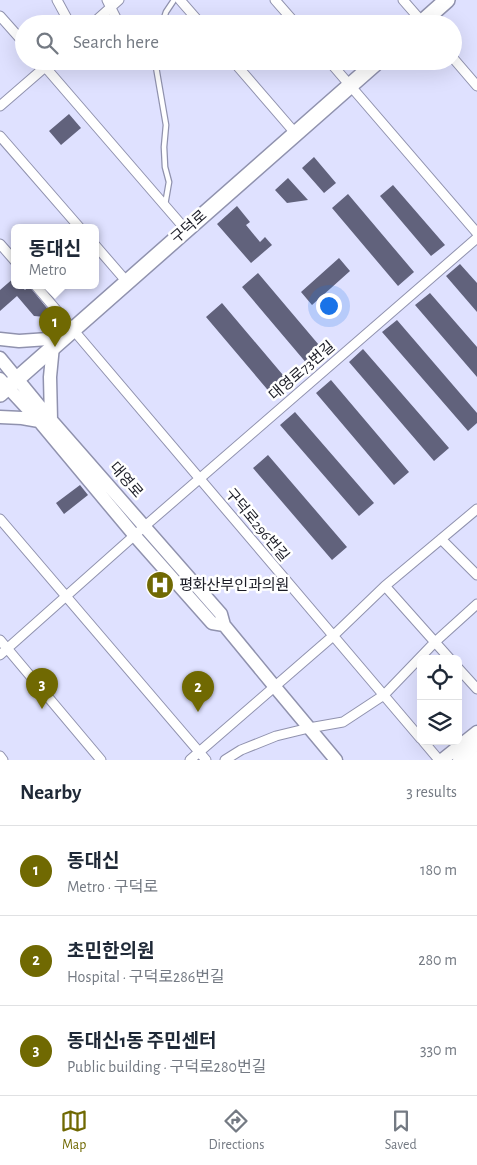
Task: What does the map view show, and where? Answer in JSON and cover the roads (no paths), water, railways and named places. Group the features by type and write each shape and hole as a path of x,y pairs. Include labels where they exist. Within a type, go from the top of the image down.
{"main road":[{"path":"431,15 447,0"},
{"name":"구덕로","path":"6,385 63,338 368,70"},
{"path":"0,339 19,341 63,338 50,377 45,421 0,417"},
{"name":"대영로","path":"0,358 6,385 45,421 145,526 221,614 224,624 336,760"},
{"name":"대영로","path":"45,421 136,536 212,623 224,624"},
{"path":"442,760 477,732"},
{"path":"459,760 477,743"},
{"path":"473,760 477,756"}],"street":[{"path":"57,0 65,15"},
{"path":"100,15 109,4 119,0"},
{"path":"180,0 192,15"},
{"path":"275,0 288,15"},
{"path":"403,0 416,15"},
{"path":"0,16 15,33"},
{"path":"462,68 477,86"},
{"path":"0,106 39,70"},
{"path":"52,70 186,230"},
{"path":"241,70 296,134"},
{"path":"337,70 477,232"},
{"path":"0,136 77,224"},
{"name":"대영로73번길","path":"0,656 145,526 477,238"},
{"path":"0,244 11,256"},
{"path":"99,250 127,282"},
{"name":"구덕로296번길","path":"38,289 63,338 200,479 417,734"},
{"path":"190,760 275,688 385,586 477,509"},
{"path":"0,518 206,760"},
{"path":"441,539 477,574"},
{"path":"385,586 446,655"},
{"path":"225,760 241,750 276,736 343,722 384,695 435,642 477,604"},
{"path":"0,640 101,760"},
{"path":"462,672 477,689"},
{"name":"구덕로296번길","path":"426,745 438,760"},
{"path":"0,756 3,760"}],"lane":[{"path":"165,15 174,0"},
{"path":"157,70 166,125 165,167 169,182 165,205"}],"place":[{"name":"동대신","path":"55,347"},
{"name":"평화산부인과의원","path":"160,585"},
{"name":"동대신1동 주민센터","path":"42,709"},
{"name":"초민한의원","path":"198,712"}]}
